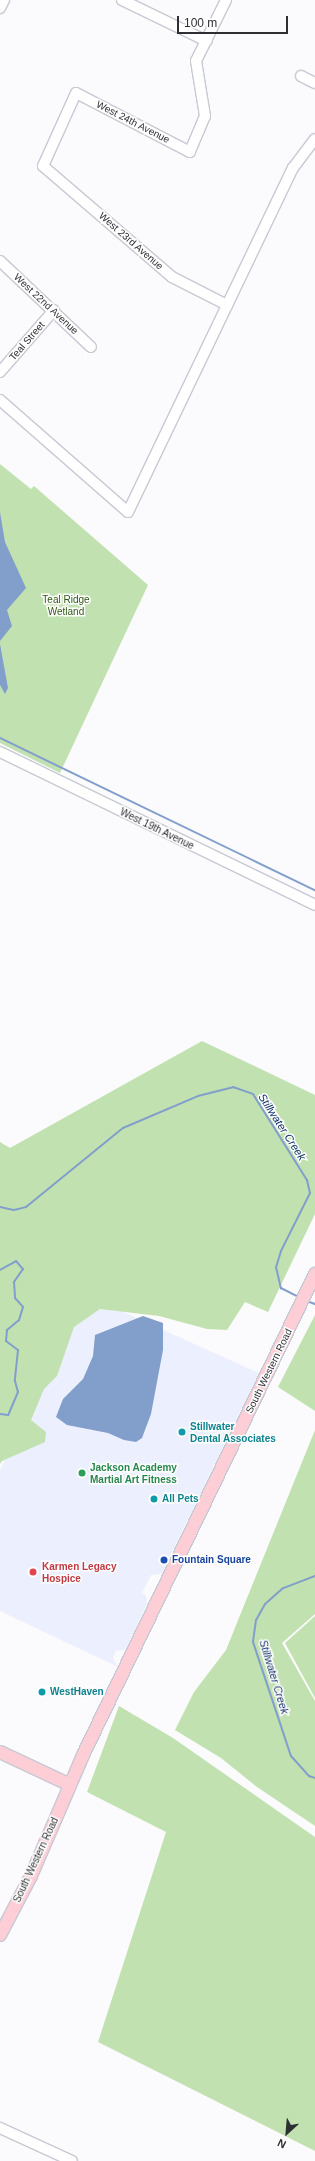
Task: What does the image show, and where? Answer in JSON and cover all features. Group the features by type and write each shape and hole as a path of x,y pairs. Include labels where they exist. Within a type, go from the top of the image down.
{"main road":[{"name":"South Western Road","path":"0,1935 31,1876 70,1785 315,1274"},
{"path":"0,1752 70,1785"}],"street":[{"path":"0,8 4,0"},
{"path":"122,0 207,40 226,0"},
{"name":"West 24th Avenue","path":"43,166 76,93 190,152 205,116 196,61 207,40"},
{"path":"301,76 315,83"},
{"path":"0,400 128,512 293,168 315,139"},
{"name":"West 23rd Avenue","path":"43,166 172,277 227,305"},
{"name":"West 22nd Avenue","path":"0,261 54,310 91,347"},
{"name":"Teal Street","path":"0,372 54,310"},
{"name":"West 19th Avenue","path":"0,752 315,905"},
{"path":"0,2128 72,2161"}],"shaded area":[{"name":"Fountain Square","path":"88,1296 259,1373 163,1571 160,1574 151,1575 142,1593 146,1595 147,1603 127,1647 124,1650 116,1651 113,1658 118,1667 0,1611 0,1470"}],"green space":[{"name":"Teal Ridge Wetland","path":"0,464 31,489 34,486 148,585 60,773 0,743"},
{"path":"202,1041 315,1095 315,1214 268,1312 245,1302 227,1330 207,1329 159,1316 100,1309 74,1327 57,1376 44,1389 31,1420 46,1432 45,1442 2,1461 0,1464 0,1142 10,1148"},
{"path":"315,1315 315,1411 278,1387"},
{"path":"315,1430 315,1614 282,1643 315,1701 315,1826 257,1787 221,1758 175,1730 194,1692 226,1650"},
{"path":"315,1616 315,1698 285,1643"},
{"path":"119,1706 173,1738 315,1837 315,2151 98,2042 166,1832 87,1792"}],"water":[{"path":"0,512 5,542 26,588 7,610 12,626 0,641"},
{"path":"0,644 8,688 5,694 0,685"},
{"path":"143,1316 163,1323 163,1350 151,1414 142,1438 136,1442 124,1440 108,1433 67,1425 56,1417 63,1399 83,1379 93,1356 95,1335"}],"waterway":[{"path":"0,738 315,890"},
{"name":"Stillwater Creek","path":"0,1207 14,1210 26,1207 123,1128 198,1096 233,1087 253,1094 307,1180 310,1193 281,1251 276,1267 281,1288 299,1297"},
{"path":"0,1270 16,1261 23,1269 14,1282 15,1298 23,1307 19,1320 7,1330 6,1341 18,1350 15,1381 18,1392 8,1415 0,1414"},
{"name":"Stillwater Creek","path":"307,1301 315,1304"},
{"name":"Stillwater Creek","path":"315,1576 283,1588 265,1604 256,1620 253,1642 291,1756 309,1776 315,1778"}],"place":[{"name":"Stillwater Dental Associates","path":"182,1432"},
{"name":"Jackson Academy Martial Art Fitness","path":"82,1473"},
{"name":"All Pets","path":"154,1499"},
{"name":"Fountain Square","path":"164,1560"},
{"name":"Karmen Legacy Hospice","path":"33,1572"},
{"name":"WestHaven","path":"42,1692"}]}
